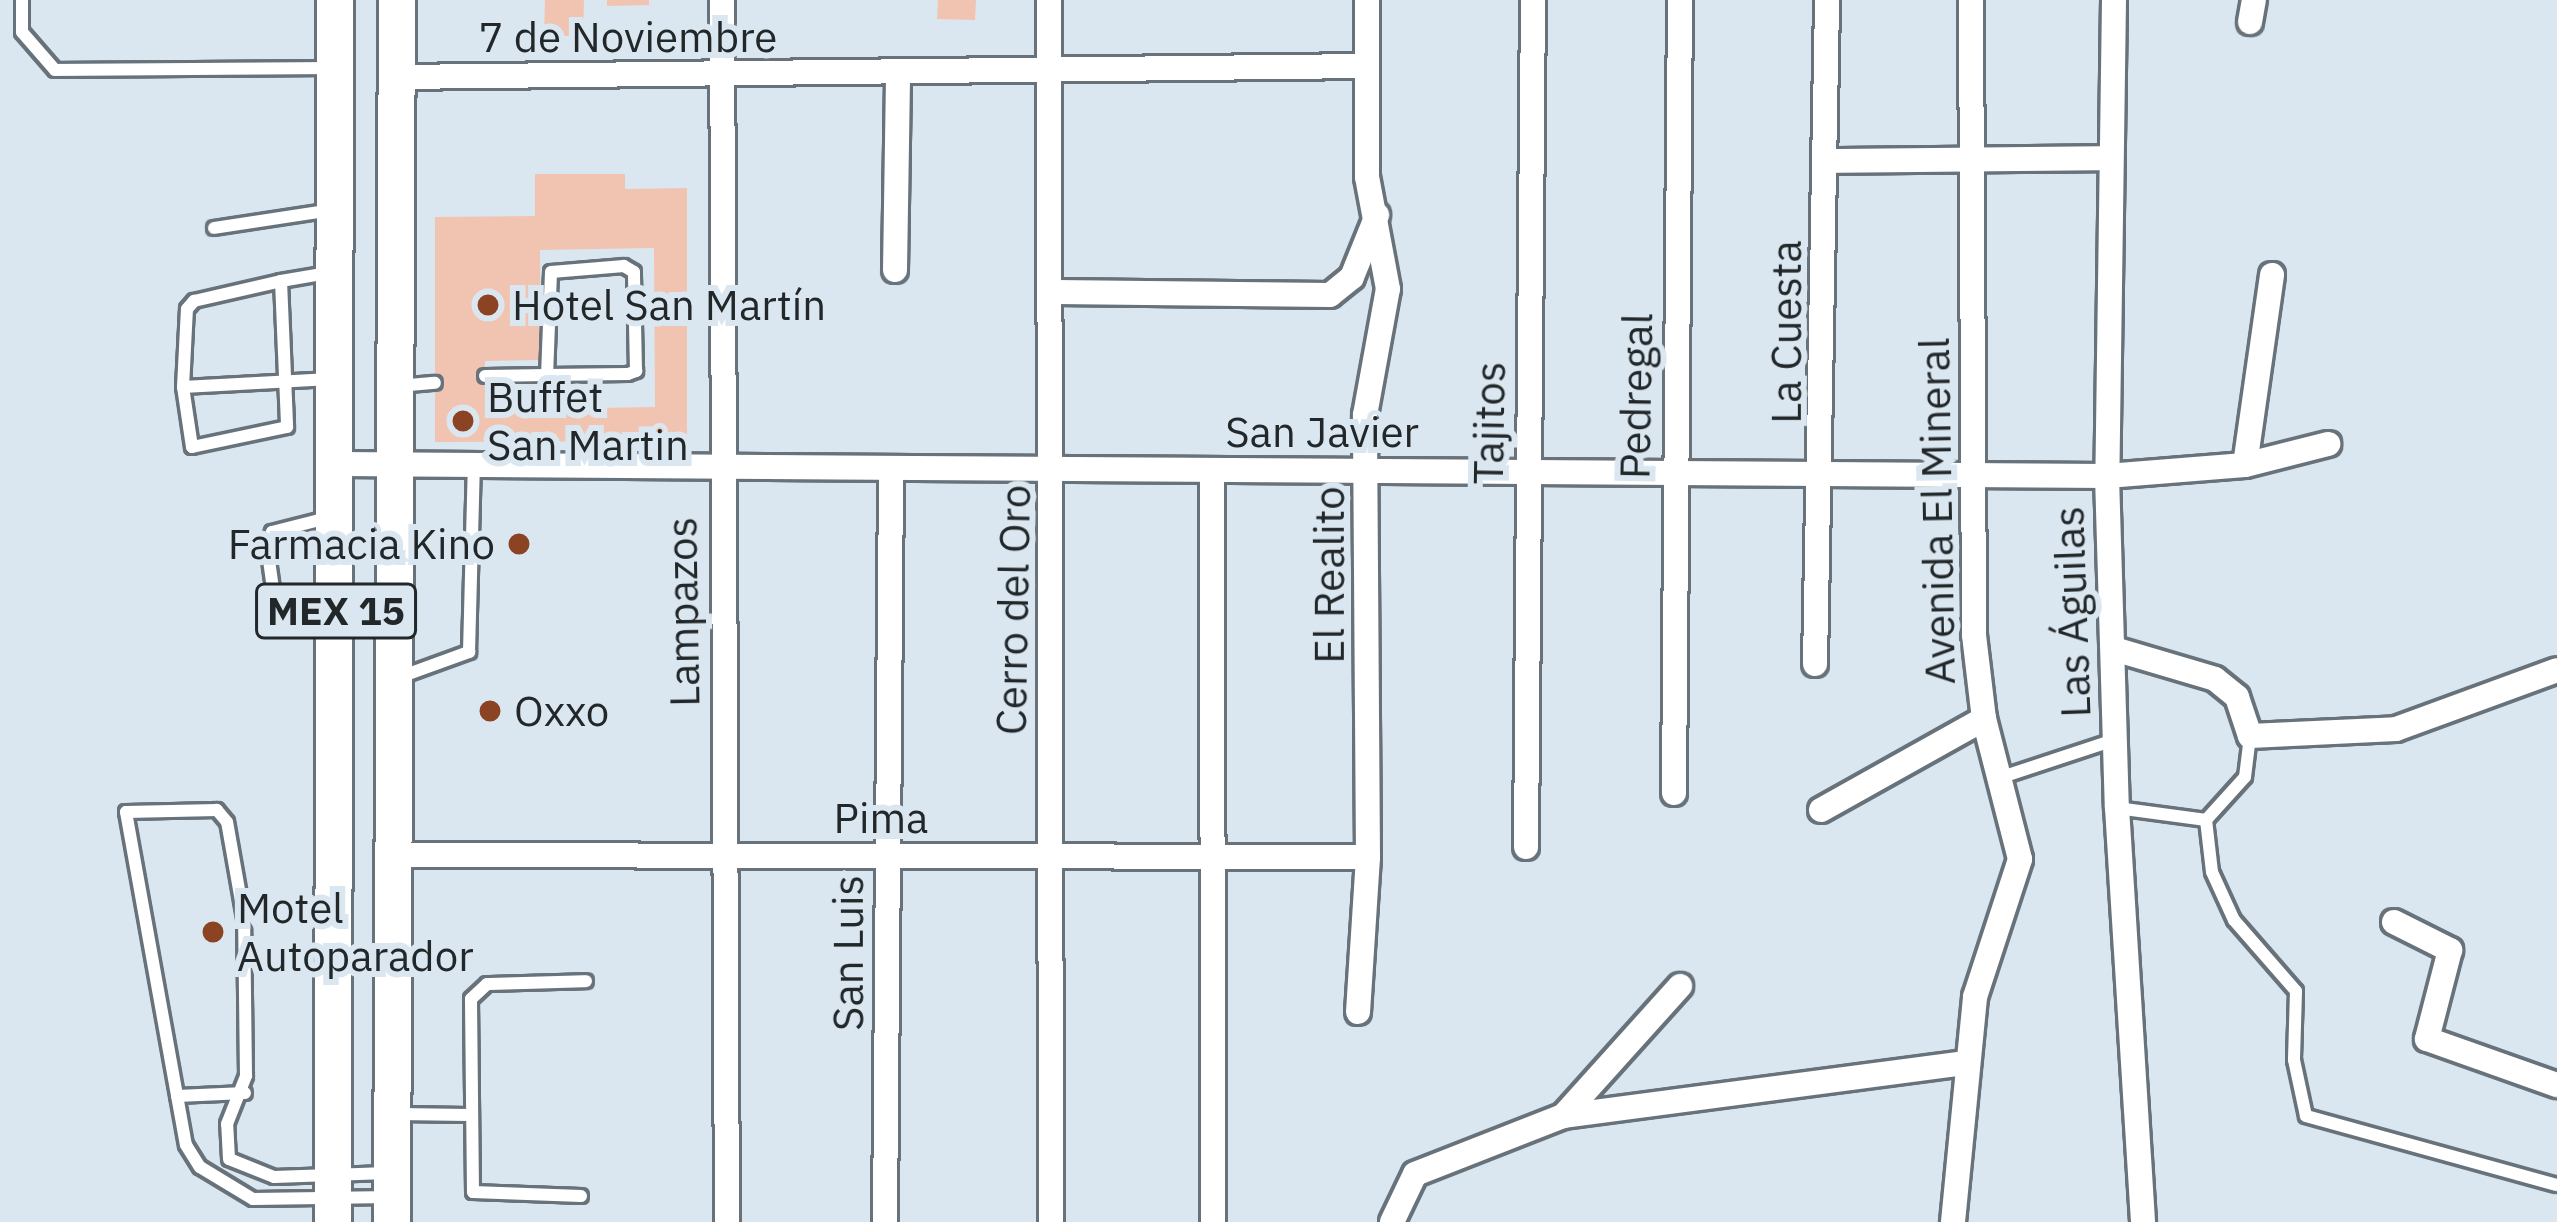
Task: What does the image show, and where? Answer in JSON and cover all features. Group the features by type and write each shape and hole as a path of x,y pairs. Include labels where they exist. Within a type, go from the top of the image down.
{"main road":[{"name":"MEX 15","path":"332,1198 340,379 335,0"},
{"name":"MEX 15","path":"392,1197 397,0"}],"street":[{"name":"Lampazos","path":"722,0 720,468 727,1222"},
{"name":"Cerro del Oro","path":"1049,0 1055,292 1048,856 1051,1222"},
{"name":"El Realito","path":"1358,1012 1369,857 1368,379 1388,289 1367,177 1366,0"},
{"name":"Tajitos","path":"1526,848 1533,0"},
{"name":"Pedregal","path":"1674,794 1680,0"},
{"name":"La Cuesta","path":"1815,664 1824,474 1826,0"},
{"name":"Avenida El Mineral","path":"1953,1222 1964,1063 1981,977 2020,859 1984,719 1971,475 1971,0"},
{"name":"Las Águilas","path":"2114,0 2107,476 2117,808 2143,1222"},
{"name":"7 de Noviembre","path":"397,77 1364,66"},
{"path":"895,270 898,73"},
{"path":"1826,161 2111,158"},
{"path":"1055,292 1330,295 1352,278 1377,215"},
{"path":"2245,465 2272,275"},
{"name":"San Javier","path":"339,464 2107,476 2245,465 2328,444"},
{"name":"San Luis","path":"884,1222 891,469"},
{"path":"1212,470 1213,1222"},
{"path":"2114,650 2215,679 2237,697 2251,736 2384,732 2557,670"},
{"path":"1822,810 1984,719"},
{"name":"Pima","path":"394,855 1369,857"},
{"path":"2394,922 2450,950 2429,1026 2437,1048 2557,1085"},
{"path":"1563,1116 1680,986"},
{"path":"1392,1222 1414,1174 1563,1116 1964,1063"}],"lane":[{"path":"22,0 22,32 55,70 335,68"},
{"path":"214,228 339,208"},
{"path":"485,376 547,375 636,370 634,272 603,266 550,272 547,375"},
{"path":"281,281 288,380 282,431 200,450 187,438 183,387 185,321 194,301 281,281 340,271"},
{"path":"183,387 340,379"},
{"path":"397,386 435,383"},
{"path":"396,678 469,652 474,466"},
{"path":"336,602 275,603 267,546 272,532 338,515"},
{"path":"2251,736 2245,777 2206,820 2212,872 2234,920 2296,991 2294,1060 2306,1116 2557,1185"},
{"path":"2002,777 2114,740"},
{"path":"392,1197 332,1198 229,1159 226,1124 245,1094 244,918 227,822 217,810 134,808 126,812 128,853 186,1145 226,1187 253,1199 332,1198 392,1197"},
{"path":"2117,808 2206,820"},
{"path":"581,1196 473,1192 469,1115 477,989 586,981"},
{"path":"177,1096 245,1094"},
{"path":"392,1114 469,1115"}],"building":[{"path":"545,0 584,0 583,36 544,36"},
{"path":"607,0 649,0 649,5 607,6"},
{"path":"938,0 976,0 975,20 937,19"},
{"name":"Hotel San Martín","path":"535,174 625,174 625,189 687,188 687,441 435,442 435,217 535,216","holes":["654,248 655,407 534,409 534,389 485,390 485,361 541,360 540,250"]}],"place":[{"name":"Hotel San Martín","path":"488,305"},
{"name":"Buffet San Martin","path":"463,421"},
{"name":"Farmacia Kino","path":"519,544"},
{"name":"Oxxo","path":"490,711"},
{"name":"Motel Autoparador","path":"213,932"}]}
